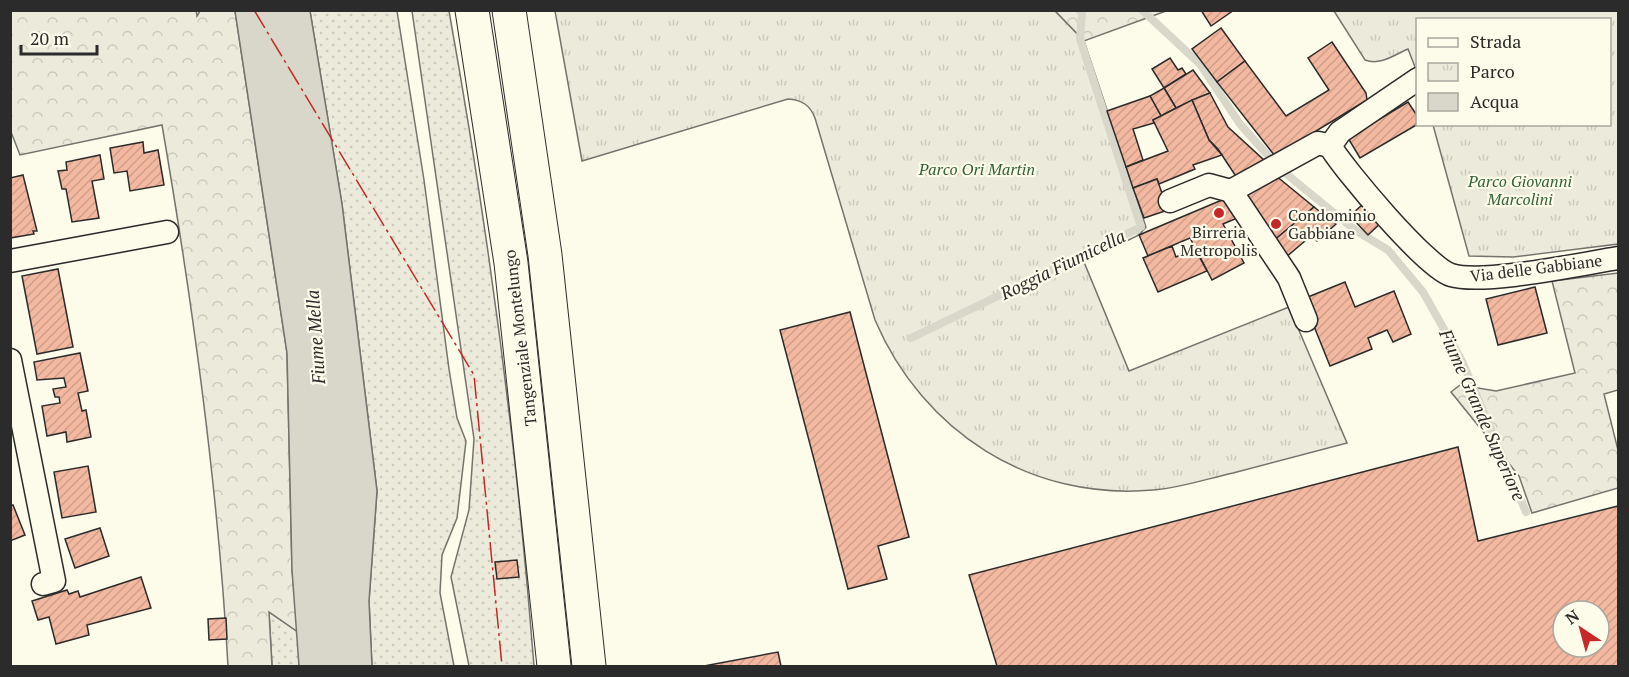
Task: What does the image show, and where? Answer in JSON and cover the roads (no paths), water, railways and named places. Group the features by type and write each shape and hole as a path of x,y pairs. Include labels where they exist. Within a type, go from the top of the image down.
{"highway":[{"name":"Tangenziale Montelungo","path":"472,10 512,263 554,666"},
{"name":"Tangenziale Montelungo","path":"509,10 545,255 589,666"}],"street":[{"path":"1231,191 1318,143 1330,146 1340,132 1416,80"},
{"name":"Via delle Gabbiane","path":"1330,146 1342,166 1428,260 1450,275 1474,279 1618,258"},
{"path":"1170,201 1209,185 1231,191 1288,278 1306,320"},
{"path":"10,261 168,232"},
{"path":"10,360 54,580 44,584"}],"water":[{"name":"Fiume Mella","path":"235,11 310,11 342,204 377,491 369,601 372,666 299,666 292,570 287,353"}],"waterway":[{"name":"Roggia Fiumicella","path":"911,338 1141,227 1080,39 1082,13 1079,10"},
{"name":"Fiume Grande Superiore","path":"1142,10 1200,64 1240,124 1279,168 1355,230 1388,250 1423,292 1462,361 1526,512"}],"place":[{"name":"Birreria Metropolis","path":"1219,213"},
{"name":"Condominio Gabbiane","path":"1276,224"}],"park label":[{"name":"Parco Ori Martin","path":"977,169"},
{"name":"Parco Giovanni Marcolini","path":"1520,190"}]}
